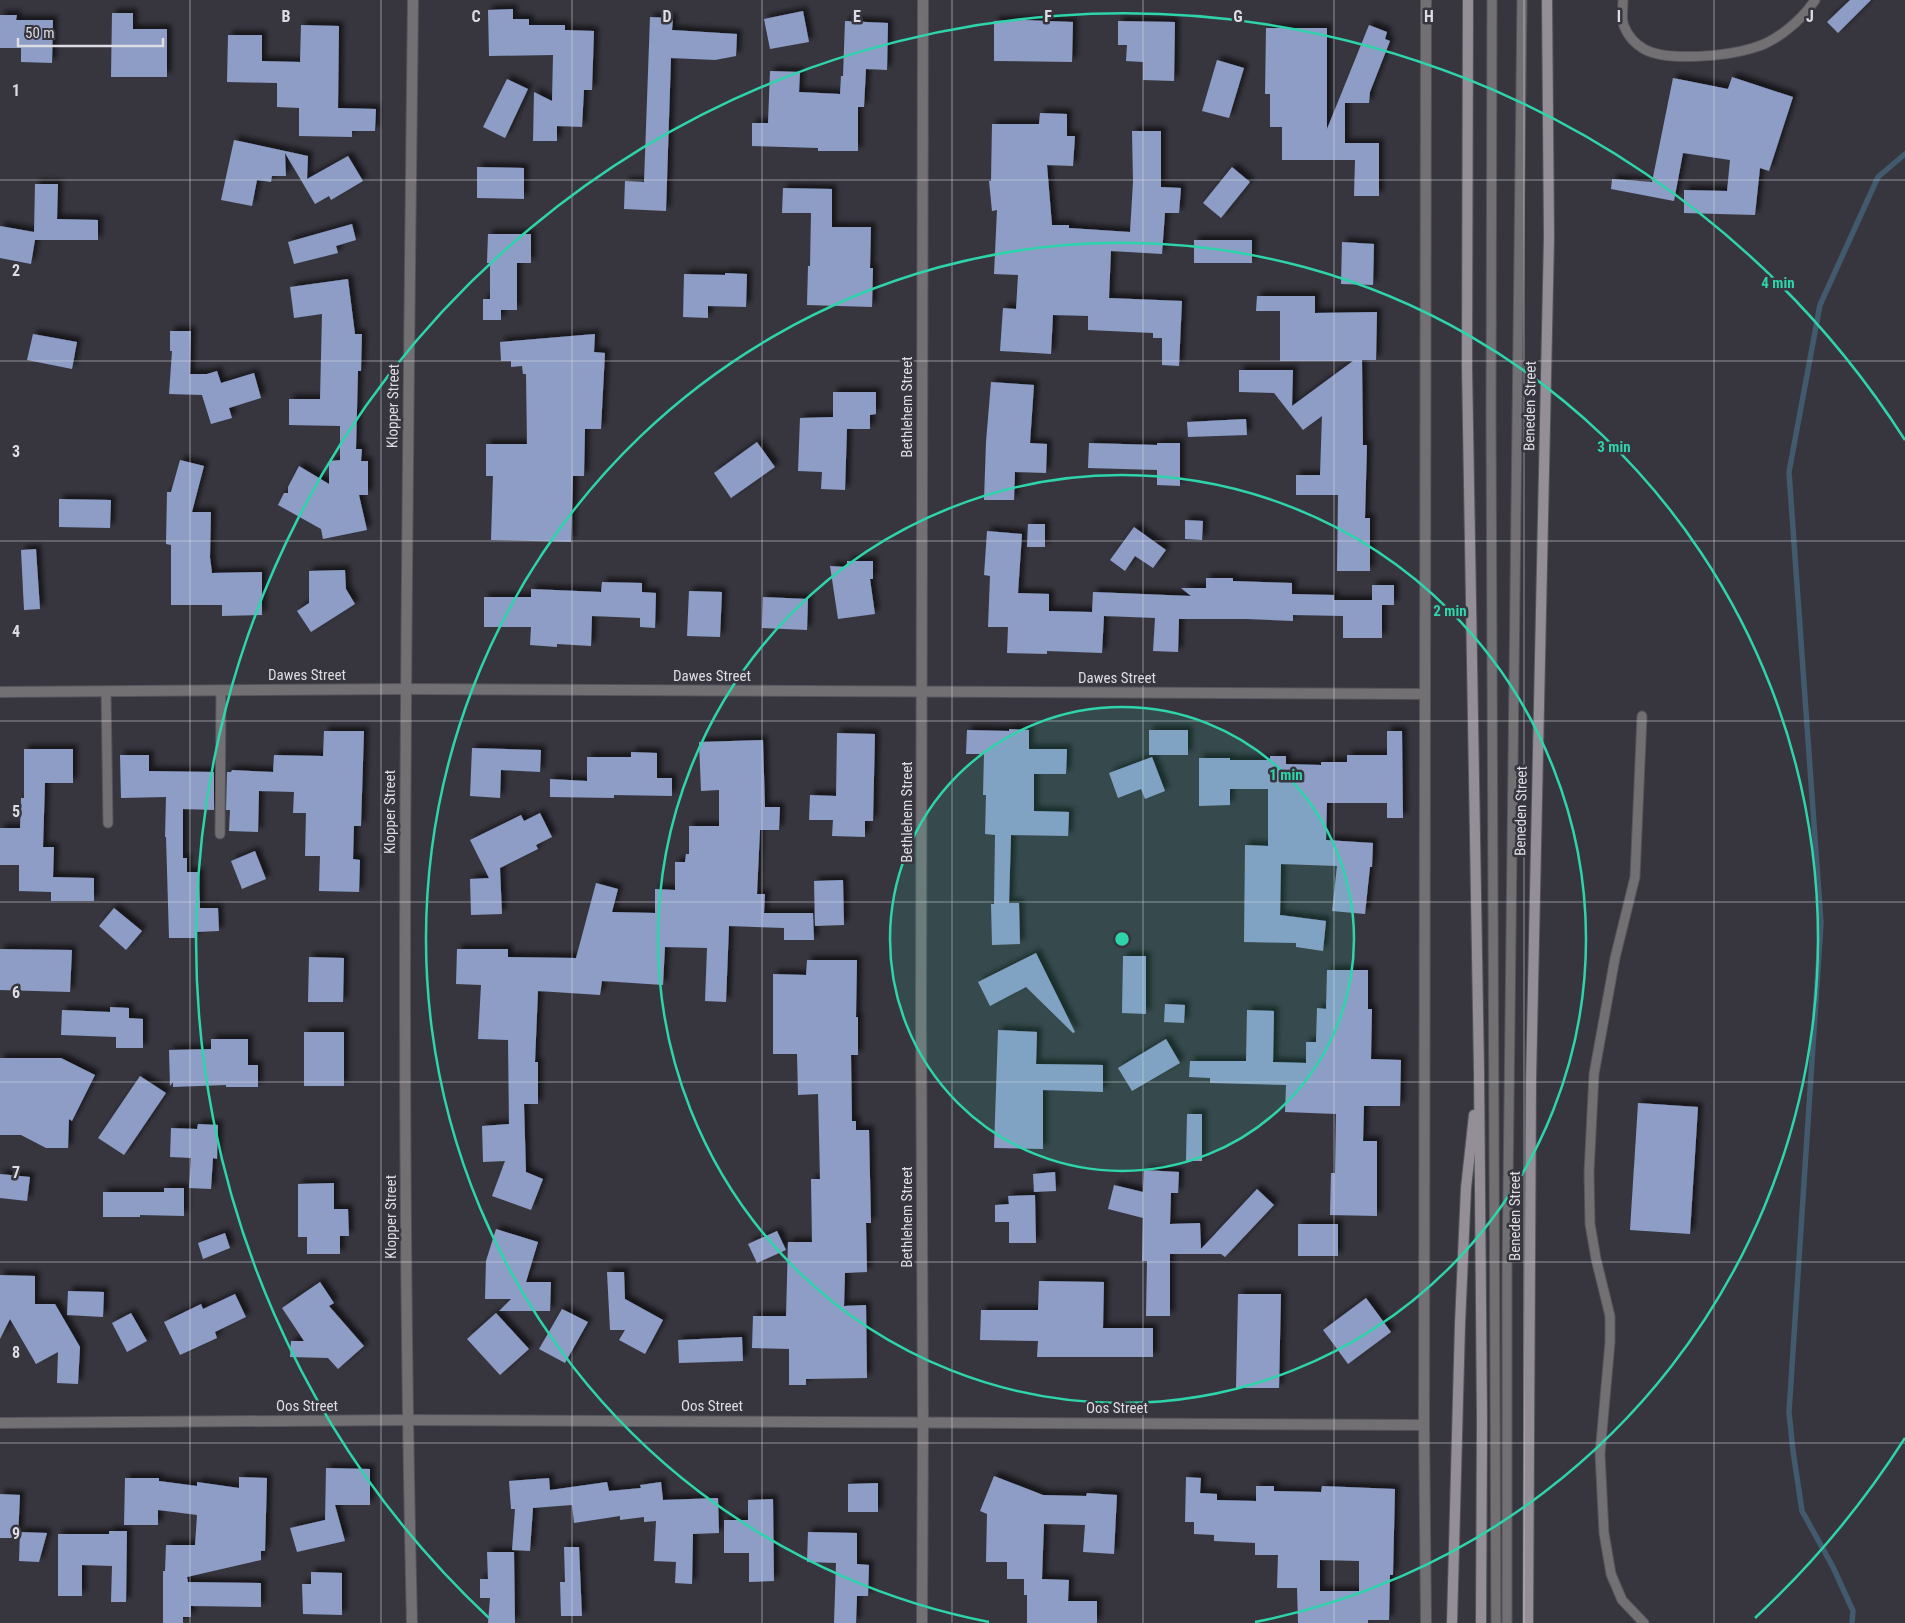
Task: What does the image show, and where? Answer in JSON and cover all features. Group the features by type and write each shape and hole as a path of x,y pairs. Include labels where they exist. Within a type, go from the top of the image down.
{"main road":[{"path":"1468,0 1467,367 1479,1071 1482,1422 1481,1623"},
{"name":"Beneden Street","path":"1530,1621 1530,1080 1549,237 1547,0"},
{"path":"1452,1623 1459,1343 1466,1188 1479,1071"}],"street":[{"name":"Klopper Street","path":"412,1623 407,1420 405,689 414,0"},
{"name":"Bethlehem Street","path":"922,1623 923,0"},
{"path":"1426,0 1427,289 1424,694 1424,1425 1426,1623"},
{"name":"Dawes Street","path":"0,692 405,689 1424,694"},
{"name":"Oos Street","path":"0,1423 407,1420 923,1421 1424,1425"}],"lane":[{"path":"1492,0 1490,413 1496,1623"},
{"path":"1507,1623 1507,1273 1522,0"},
{"path":"1623,0 1623,25 1632,40 1644,50 1660,55 1702,57 1754,48 1783,33 1808,11 1815,0"},
{"path":"220,834 221,690"},
{"path":"106,691 108,823"},
{"path":"1642,716 1634,877 1615,958 1594,1074 1589,1172 1590,1224 1597,1266 1610,1316 1610,1342 1600,1454 1604,1533 1611,1574 1622,1600 1644,1623"}],"building":[{"path":"1850,0 1871,0 1838,33 1827,22"},
{"path":"513,9 513,19 529,19 529,25 565,25 565,30 594,31 592,90 584,90 582,127 557,126 557,141 533,141 534,92 552,101 553,55 489,56 488,10"},
{"path":"803,11 809,42 770,49 764,19"},
{"path":"112,13 133,13 133,29 167,29 167,77 111,77"},
{"path":"0,15 17,15 16,20 53,20 52,63 21,62 21,48 0,48"},
{"path":"650,17 673,18 672,30 737,34 736,56 715,60 671,58 666,211 624,209 625,181 644,182"},
{"path":"845,21 888,23 887,70 866,69 864,107 858,107 858,151 818,151 818,148 752,146 752,123 768,123 770,71 800,72 799,92 840,94 841,76 843,76"},
{"path":"994,21 1073,22 1072,62 994,61"},
{"path":"1118,21 1175,22 1174,81 1143,80 1143,62 1126,61 1127,45 1118,45"},
{"path":"301,25 339,26 338,108 376,109 375,131 352,131 352,137 299,136 299,108 277,107 277,83 227,82 228,35 262,35 262,61 300,62"},
{"path":"1369,25 1387,32 1385,39 1390,41 1370,92 1369,103 1345,103 1345,143 1379,143 1379,196 1354,196 1355,160 1282,160 1282,127 1270,127 1270,94 1265,94 1266,28 1327,28 1327,129"},
{"path":"1217,60 1244,68 1229,118 1202,111"},
{"path":"1732,77 1793,97 1769,171 1760,168 1755,215 1684,213 1684,190 1727,191 1730,160 1683,153 1674,201 1611,189 1612,179 1652,182 1673,78 1728,89"},
{"path":"507,79 528,89 505,138 483,127"},
{"path":"1040,113 1067,114 1067,136 1075,136 1073,166 1047,165 1052,225 1069,225 1069,228 1130,232 1133,182 1132,131 1161,131 1161,187 1181,188 1179,213 1165,213 1162,254 1111,251 1109,298 1182,301 1179,366 1162,365 1162,338 1153,338 1153,333 1088,330 1088,316 1053,315 1051,354 1000,351 1003,308 1016,309 1018,275 994,274 997,210 992,211 989,181 991,181 992,124 1039,124"},
{"path":"234,140 308,156 307,179 348,156 363,181 331,200 329,196 315,204 285,153 286,176 272,176 271,182 257,180 252,206 221,200"},
{"path":"477,167 524,168 524,199 477,198"},
{"path":"1232,167 1250,182 1221,218 1203,203"},
{"path":"35,184 58,184 57,219 98,220 98,240 35,240 31,264 0,258 0,226 34,232"},
{"path":"783,188 832,189 832,227 871,227 870,268 873,268 872,307 807,305 811,213 782,213"},
{"path":"352,224 356,240 336,246 338,253 294,264 288,242"},
{"path":"488,234 531,234 531,263 517,263 517,310 501,310 501,320 483,320 483,299 490,299 490,263 487,263"},
{"path":"1194,240 1252,240 1252,263 1194,263"},
{"path":"1342,242 1374,244 1373,285 1341,284"},
{"path":"725,273 747,274 746,307 708,306 708,318 683,317 684,274 725,275"},
{"path":"348,279 355,334 362,334 361,371 358,371 356,449 362,449 361,461 368,461 368,495 359,495 367,530 323,539 321,529 278,505 284,493 288,493 288,487 299,466 329,484 329,461 340,460 340,426 289,425 289,399 320,399 322,314 294,318 290,287"},
{"path":"1257,296 1315,296 1315,313 1377,312 1376,360 1362,360 1363,445 1367,445 1365,518 1370,518 1370,571 1337,571 1338,495 1296,495 1296,475 1320,475 1322,416 1303,430 1274,393 1239,392 1239,370 1293,370 1292,406 1353,361 1280,361 1280,311 1256,311"},
{"path":"170,331 191,331 190,374 207,374 217,371 221,383 254,373 261,398 229,408 232,418 211,424 202,395 169,394 172,351 170,351"},
{"path":"33,334 77,342 72,369 27,360"},
{"path":"595,334 594,352 605,353 601,429 585,429 584,476 573,476 571,542 491,540 493,476 486,476 486,444 527,444 526,374 523,374 522,366 511,367 511,361 501,361 500,342"},
{"path":"991,382 1034,385 1030,443 1047,444 1046,473 1015,472 1014,500 984,500"},
{"path":"833,392 876,392 876,414 870,415 870,429 847,429 845,490 821,489 822,472 798,471 800,418 833,417"},
{"path":"1246,419 1247,435 1188,437 1187,422"},
{"path":"757,442 775,467 731,498 714,473"},
{"path":"1089,443 1157,445 1157,443 1180,443 1180,486 1157,485 1157,470 1088,468"},
{"path":"180,460 204,466 192,512 211,512 210,557 212,573 262,572 262,615 222,616 222,605 171,605 171,545 166,544 167,492 171,492"},
{"path":"59,499 111,500 110,528 59,527"},
{"path":"1185,520 1203,521 1202,540 1185,539"},
{"path":"1028,524 1045,524 1045,547 1027,547"},
{"path":"1134,527 1166,550 1153,568 1135,556 1125,571 1110,560"},
{"path":"987,531 1022,534 1018,593 1049,594 1049,611 1092,612 1093,592 1191,596 1181,588 1206,588 1206,578 1233,578 1233,581 1292,583 1292,594 1334,595 1334,600 1372,600 1372,585 1394,585 1394,605 1382,605 1382,638 1343,638 1343,616 1293,615 1293,621 1179,619 1178,652 1153,651 1155,618 1104,616 1102,653 1047,651 1047,654 1007,653 1008,627 988,627 990,576 984,575"},
{"path":"36,549 40,609 24,610 21,550"},
{"path":"847,561 873,561 873,579 870,579 875,614 838,619 830,566 847,567"},
{"path":"345,570 346,589 355,604 311,632 297,611 309,603 309,571"},
{"path":"602,582 642,583 642,592 656,593 655,628 640,627 640,618 592,616 591,646 557,644 557,647 530,645 531,627 484,627 484,597 531,597 531,589 601,592"},
{"path":"689,591 722,592 720,637 687,636"},
{"path":"763,597 808,599 807,630 762,628"},
{"path":"1009,729 1029,730 1029,749 1067,749 1066,774 1034,774 1034,811 1069,812 1068,836 1011,835 1009,903 1019,903 1020,944 992,945 991,904 994,904 995,835 985,834 986,795 983,795 984,754 966,754 967,730 1009,731"},
{"path":"1149,730 1188,730 1188,755 1149,755"},
{"path":"324,731 364,731 361,826 354,826 353,859 360,860 359,892 319,891 320,856 305,856 306,813 293,813 294,792 259,791 258,832 229,831 230,810 226,810 227,772 232,770 273,772 274,755 323,756"},
{"path":"1387,731 1402,731 1403,818 1387,818 1387,803 1327,803 1326,840 1373,843 1372,867 1370,867 1365,914 1332,911 1337,866 1281,864 1280,915 1326,921 1323,951 1296,947 1296,943 1244,942 1245,845 1268,846 1268,789 1230,789 1230,805 1199,806 1199,758 1270,760 1270,756 1286,756 1286,764 1321,765 1321,762 1347,762 1347,755 1387,755"},
{"path":"837,733 875,734 873,821 865,821 865,837 832,836 833,820 809,820 810,795 836,796"},
{"path":"763,740 765,807 780,807 779,830 760,830 757,894 765,894 764,913 813,913 814,940 784,940 784,928 729,926 726,1002 705,1001 707,948 665,947 663,985 602,981 600,995 538,991 535,1062 538,1062 538,1104 524,1104 526,1172 543,1179 531,1210 492,1196 505,1161 483,1162 482,1126 509,1124 508,1040 478,1039 481,985 456,984 457,949 508,949 508,957 576,958 596,883 618,889 612,912 655,913 655,889 675,890 675,862 685,862 686,854 689,854 689,826 719,826 719,790 701,791 699,742"},
{"path":"472,748 541,750 540,772 501,770 500,798 470,796"},
{"path":"24,749 73,749 73,783 45,783 43,847 54,847 53,877 94,878 94,901 51,901 51,892 19,891 19,865 0,865 0,828 20,828 21,798 24,798"},
{"path":"631,752 657,753 657,778 672,778 672,796 614,795 614,798 550,797 550,779 587,781 587,757 631,757"},
{"path":"120,755 149,755 149,771 214,772 214,810 183,809 183,858 187,858 187,872 199,872 200,908 218,908 219,931 196,932 196,938 169,938 165,837 166,797 121,798"},
{"path":"1152,757 1165,791 1145,799 1141,789 1118,798 1109,773"},
{"path":"540,813 552,837 536,845 538,849 500,868 502,914 471,915 470,879 489,878 470,840 521,815 524,821"},
{"path":"255,851 266,879 242,889 231,861"},
{"path":"843,880 844,925 815,926 814,881"},
{"path":"114,908 142,931 126,950 99,926"},
{"path":"0,949 72,950 70,992 0,990"},
{"path":"1036,953 1075,1032 1073,1033 1026,987 990,1006 978,982"},
{"path":"1123,956 1146,956 1146,1014 1122,1013"},
{"path":"309,957 344,958 343,1002 308,1002"},
{"path":"807,960 857,960 856,1017 858,1017 858,1055 851,1055 852,1121 856,1121 856,1130 869,1130 871,1223 866,1223 867,1272 845,1273 844,1306 866,1305 867,1378 806,1379 806,1385 789,1385 789,1349 752,1348 753,1316 786,1316 788,1242 812,1242 811,1179 820,1179 818,1094 798,1095 797,1054 773,1054 773,974 806,975"},
{"path":"1327,970 1368,970 1368,1009 1372,1009 1371,1059 1401,1060 1400,1106 1364,1106 1363,1141 1377,1141 1377,1216 1330,1215 1331,1173 1335,1173 1336,1114 1285,1112 1286,1085 1210,1083 1210,1078 1189,1077 1190,1061 1246,1061 1247,1010 1274,1011 1273,1062 1306,1063 1306,1042 1316,1042 1317,1008 1326,1009"},
{"path":"1165,1004 1185,1005 1184,1023 1164,1022"},
{"path":"110,1007 129,1008 129,1018 143,1019 143,1048 116,1048 116,1037 61,1035 62,1010 110,1012"},
{"path":"998,1030 1037,1032 1036,1064 1103,1065 1103,1092 1043,1090 1043,1149 994,1148"},
{"path":"304,1032 344,1032 344,1086 304,1086"},
{"path":"211,1039 248,1039 248,1065 258,1065 258,1087 226,1087 226,1085 173,1087 173,1082 170,1086 169,1050 211,1049"},
{"path":"1166,1039 1180,1063 1132,1091 1118,1068"},
{"path":"0,1058 61,1058 95,1075 72,1121 69,1119 68,1148 46,1148 21,1135 0,1135"},
{"path":"140,1076 166,1093 124,1155 98,1138"},
{"path":"1638,1103 1698,1107 1690,1234 1630,1230"},
{"path":"1187,1114 1202,1114 1202,1161 1186,1161"},
{"path":"198,1124 218,1125 217,1159 213,1158 211,1189 189,1188 191,1158 170,1157 171,1128 197,1129"},
{"path":"1144,1170 1179,1172 1178,1193 1171,1193 1170,1224 1200,1223 1201,1249 1257,1189 1274,1205 1225,1257 1221,1254 1170,1254 1170,1316 1146,1316 1147,1261 1142,1261 1143,1218 1108,1209 1114,1185 1143,1192"},
{"path":"1055,1172 1056,1191 1034,1192 1033,1174"},
{"path":"0,1174 30,1177 27,1201 0,1198"},
{"path":"334,1183 334,1209 348,1209 349,1236 340,1236 340,1254 307,1254 307,1237 298,1237 298,1184"},
{"path":"164,1188 184,1188 184,1216 140,1215 140,1217 103,1217 103,1192 164,1192"},
{"path":"1035,1195 1036,1243 1009,1243 1009,1222 995,1222 995,1205 1009,1204 1008,1196"},
{"path":"1298,1224 1338,1224 1338,1256 1298,1256"},
{"path":"496,1229 538,1242 526,1282 551,1282 550,1311 499,1311 511,1299 485,1299 486,1261"},
{"path":"777,1231 786,1250 757,1263 748,1244"},
{"path":"225,1233 230,1248 203,1259 198,1243"},
{"path":"607,1272 624,1272 625,1299 663,1320 645,1354 619,1340 625,1330 610,1330"},
{"path":"0,1275 35,1276 35,1304 55,1304 80,1347 78,1384 57,1383 58,1352 36,1364 10,1319 0,1339"},
{"path":"1039,1281 1104,1282 1103,1328 1153,1328 1153,1357 1037,1357 1038,1341 980,1340 981,1310 1038,1310"},
{"path":"320,1282 334,1303 329,1306 364,1346 338,1369 328,1358 290,1357 291,1341 304,1341 282,1308"},
{"path":"68,1291 104,1292 103,1317 67,1315"},
{"path":"235,1294 246,1317 215,1332 217,1338 180,1355 164,1322 201,1304 203,1309"},
{"path":"1238,1294 1281,1294 1279,1388 1236,1388"},
{"path":"1366,1298 1391,1332 1348,1364 1323,1330"},
{"path":"562,1309 588,1322 565,1363 539,1349"},
{"path":"131,1313 147,1341 127,1352 112,1323"},
{"path":"496,1313 529,1349 500,1375 467,1339"},
{"path":"742,1337 743,1361 679,1363 678,1340"},
{"path":"326,1468 370,1469 370,1505 335,1505 345,1541 297,1552 290,1528 325,1520"},
{"path":"994,1476 1043,1495 1086,1496 1087,1493 1117,1495 1114,1554 1083,1552 1085,1525 1044,1524 1042,1579 1069,1580 1068,1601 1097,1601 1097,1623 1027,1623 1027,1595 1024,1595 1024,1579 1007,1579 1007,1562 986,1562 987,1514 980,1511"},
{"path":"239,1477 267,1478 265,1551 261,1551 261,1560 187,1577 188,1582 261,1583 261,1607 191,1606 191,1617 183,1617 183,1623 163,1623 163,1571 165,1571 166,1545 195,1545 197,1515 158,1510 158,1525 124,1525 125,1478 159,1478 159,1481 197,1486 197,1482 239,1488"},
{"path":"1186,1477 1201,1478 1200,1493 1217,1494 1217,1500 1256,1501 1256,1486 1274,1486 1274,1491 1321,1492 1322,1486 1395,1489 1393,1575 1390,1575 1389,1620 1368,1620 1368,1623 1298,1623 1297,1588 1277,1588 1278,1555 1255,1555 1255,1543 1214,1541 1214,1535 1194,1534 1194,1522 1185,1522","holes":["1320,1560 1359,1561 1359,1591 1320,1591"]},
{"path":"549,1478 550,1490 607,1482 609,1491 641,1488 640,1485 661,1482 663,1500 718,1498 719,1533 693,1534 692,1584 675,1583 676,1562 654,1561 656,1521 644,1522 644,1517 620,1520 620,1516 574,1523 572,1505 533,1508 530,1551 512,1550 515,1509 511,1509 509,1481"},
{"path":"878,1483 878,1512 848,1512 848,1484"},
{"path":"0,1494 20,1495 18,1538 0,1538"},
{"path":"773,1499 774,1581 749,1582 749,1553 724,1553 724,1520 748,1520 748,1500"},
{"path":"109,1531 127,1531 126,1602 111,1602 112,1566 82,1565 82,1596 58,1596 58,1534 109,1534"},
{"path":"20,1532 47,1533 39,1562 19,1561"},
{"path":"808,1532 857,1533 857,1564 869,1565 868,1596 857,1596 856,1623 834,1623 836,1563 807,1562"},
{"path":"564,1547 579,1547 582,1616 561,1616 560,1582 565,1582"},
{"path":"487,1552 514,1552 515,1623 488,1623 490,1598 480,1598 480,1579 488,1579"},
{"path":"311,1572 342,1573 342,1615 303,1614 302,1584 311,1584"}],"waterway":[{"path":"1852,1623 1853,1611 1833,1567 1802,1511 1789,1412 1821,923 1789,472 1820,305 1878,177 1905,154"}]}
